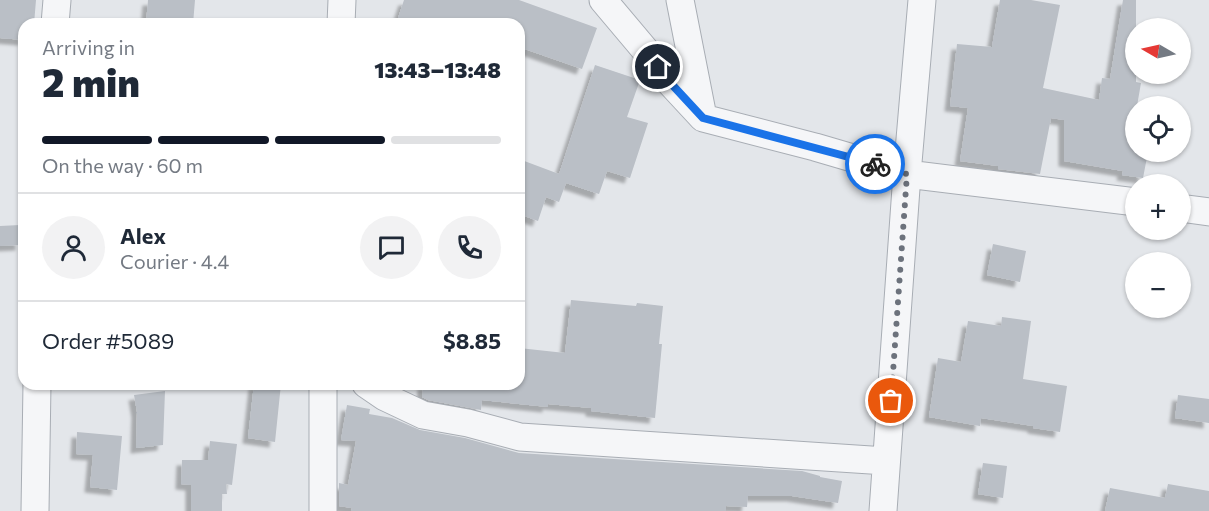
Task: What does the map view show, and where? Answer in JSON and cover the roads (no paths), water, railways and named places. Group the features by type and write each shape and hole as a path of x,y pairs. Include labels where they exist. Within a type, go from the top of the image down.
{"street":[{"path":"56,18 57,0"},
{"path":"341,18 342,0"},
{"path":"603,0 665,77 703,118 907,174 1125,201"},
{"path":"680,0 703,118"},
{"path":"883,511 922,0"},
{"path":"1191,210 1209,212"},
{"path":"34,511 37,390"},
{"path":"323,390 323,511"},
{"path":"375,390 423,415 468,423 520,437 886,461"}]}
